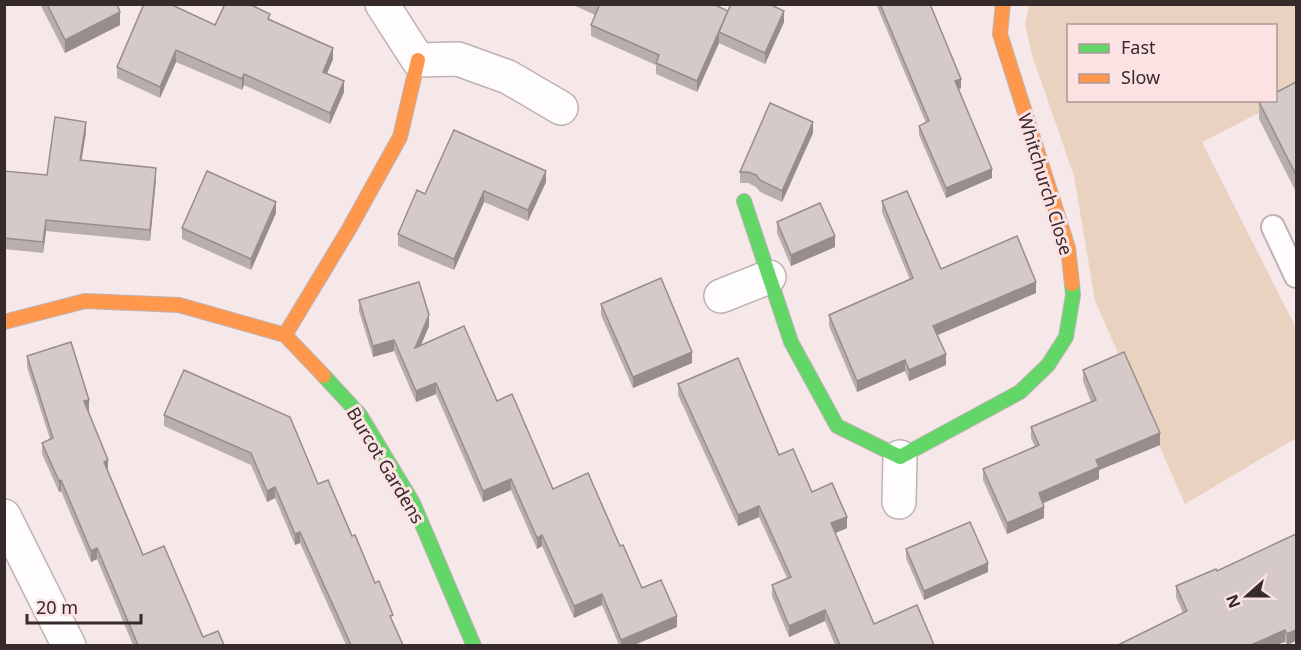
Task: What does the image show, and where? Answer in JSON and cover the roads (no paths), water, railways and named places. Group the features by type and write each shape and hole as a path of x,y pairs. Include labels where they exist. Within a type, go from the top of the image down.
{"street":[{"path":"4,322 85,302 180,305 285,335 349,229 400,137 418,60 382,4"},
{"name":"Whitchurch Close","path":"900,457 1020,392 1048,365 1066,337 1073,296 1068,248 1000,34 1004,4"},
{"path":"418,60 458,59 508,77 561,108"},
{"path":"744,201 791,342 837,426 900,457 899,502"},
{"path":"721,296 769,277"},
{"name":"Burcot Gardens","path":"285,335 360,415 384,454 413,503 474,645"},
{"path":"4,516 69,645"}],"lane":[{"path":"1273,227 1296,276"}]}
